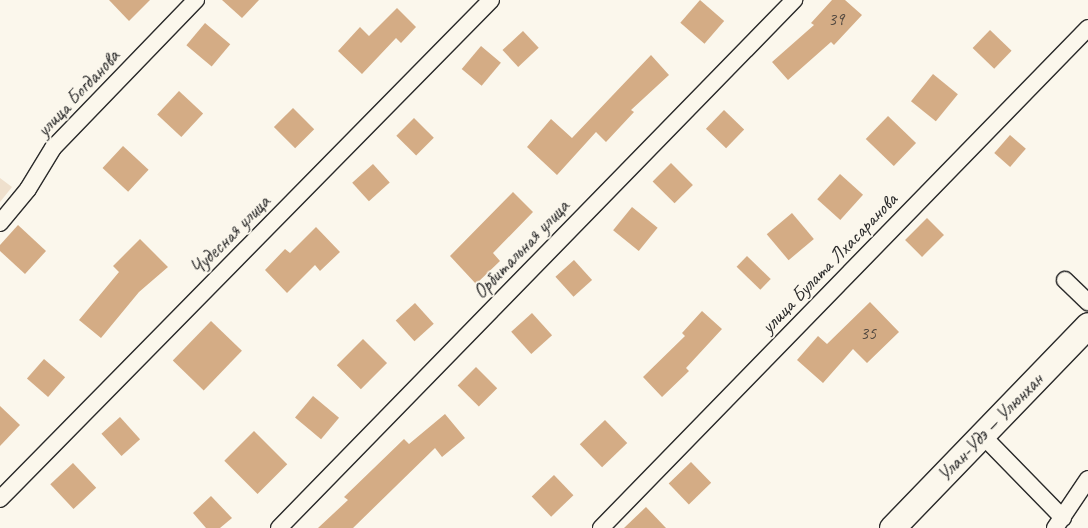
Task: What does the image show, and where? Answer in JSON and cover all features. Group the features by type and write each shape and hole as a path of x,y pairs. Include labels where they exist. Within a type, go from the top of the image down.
{"main road":[{"name":"Улан-Удэ — Улюнхан","path":"892,528 1088,325"}],"street":[{"name":"улица Богданова","path":"0,223 28,189 53,148 196,0"},
{"name":"Чудесная улица","path":"0,499 491,0"},
{"name":"Орбитальная улица","path":"279,528 794,0"},
{"name":"улица Булата Лхасаранова","path":"601,528 1088,28"},
{"path":"1065,280 1088,302"},
{"path":"982,435 1059,523 1088,479"}],"shaded area":[{"path":"0,178 12,187 0,202"}],"building":[{"path":"109,0 150,0 129,21"},
{"path":"222,0 259,0 242,18"},
{"path":"700,0 724,21 704,44 680,23"},
{"path":"832,0 845,0 862,15 834,45 831,42 788,80 772,62 814,25 811,23"},
{"path":"397,8 416,27 401,43 396,38 362,74 338,51 360,27 369,36"},
{"path":"205,23 230,44 212,66 186,45"},
{"path":"990,30 1012,51 994,69 973,48"},
{"path":"523,31 539,48 518,67 503,50"},
{"path":"481,46 501,63 482,86 462,69"},
{"path":"651,55 669,75 631,110 634,112 606,142 596,132 557,175 527,147 551,119 572,138"},
{"path":"933,74 958,94 936,121 911,101"},
{"path":"179,91 203,114 181,137 157,114"},
{"path":"293,108 314,129 295,148 274,127"},
{"path":"724,110 744,129 726,148 706,129"},
{"path":"888,116 916,143 894,166 866,139"},
{"path":"414,118 434,138 416,155 396,136"},
{"path":"1010,135 1026,149 1010,167 994,153"},
{"path":"123,146 149,170 128,192 103,168"},
{"path":"671,163 693,185 675,203 653,181"},
{"path":"373,164 390,183 369,201 352,183"},
{"path":"840,174 863,195 840,220 817,199"},
{"path":"513,192 533,212 493,253 500,261 476,284 450,256"},
{"path":"632,207 658,228 639,251 613,230"},
{"path":"792,213 814,239 789,260 767,234"},
{"path":"927,218 944,235 922,257 905,240"},
{"path":"18,225 46,251 25,274 0,251 0,245"},
{"path":"316,227 340,252 320,271 315,265 287,293 265,270 285,249 290,253"},
{"path":"140,239 168,267 139,292 101,338 79,320 119,272 113,266"},
{"path":"747,256 771,279 760,290 737,267"},
{"path":"574,260 592,280 573,297 555,277"},
{"path":"870,302 899,332 867,363 853,349 823,383 797,360 818,336 827,344"},
{"path":"415,303 434,324 414,341 396,320"},
{"path":"702,311 722,329 686,368 689,371 662,397 643,377 685,336 682,333"},
{"path":"532,313 552,335 531,354 511,332"},
{"path":"211,321 242,351 204,390 173,361"},
{"path":"363,339 387,363 361,389 337,365"},
{"path":"44,359 65,377 48,397 27,379"},
{"path":"476,367 497,388 479,407 458,385"},
{"path":"313,396 339,418 321,439 295,417"},
{"path":"0,406 20,425 0,446"},
{"path":"445,414 465,438 442,457 435,448 353,528 318,528 348,500 344,497 404,439 409,444"},
{"path":"120,417 140,439 121,456 101,434"},
{"path":"605,420 627,443 602,467 580,444"},
{"path":"254,431 287,464 258,494 224,461"},
{"path":"691,462 711,483 689,504 669,484"},
{"path":"73,463 96,488 74,509 50,484"},
{"path":"554,475 573,495 551,517 532,497"},
{"path":"211,496 232,518 220,528 206,528 193,513"},
{"path":"646,507 666,528 624,528"}]}
